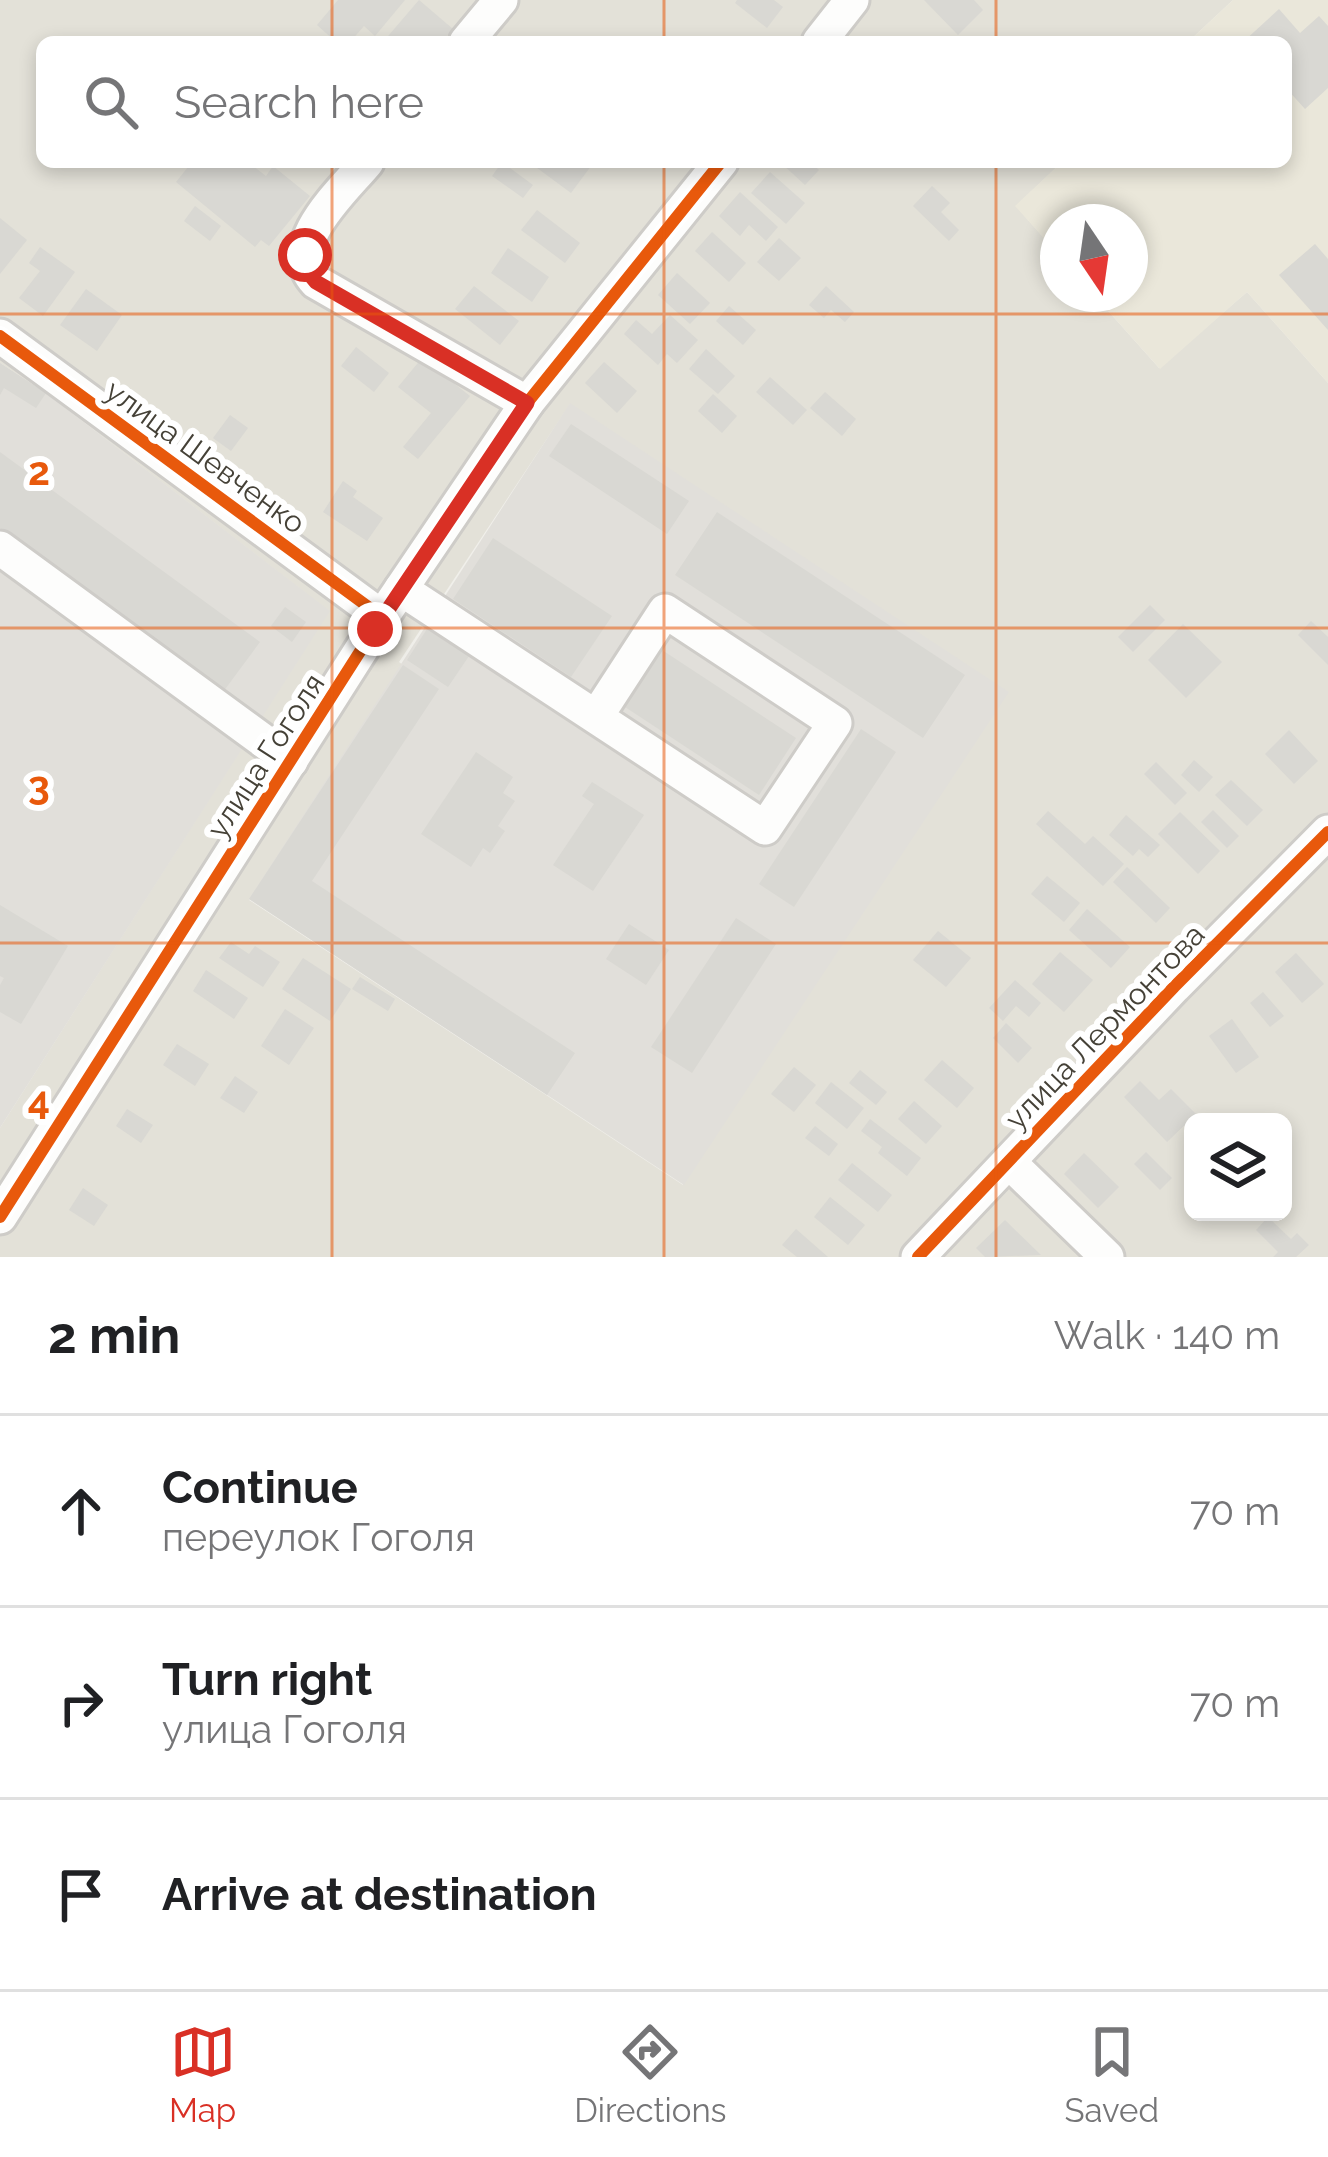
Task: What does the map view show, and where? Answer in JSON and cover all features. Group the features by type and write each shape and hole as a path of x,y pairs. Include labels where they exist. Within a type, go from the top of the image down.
{"street":[{"path":"471,36 501,0"},
{"path":"823,36 853,0"},
{"path":"362,168 317,224 305,255 311,277 527,403"},
{"name":"улица Гоголя","path":"0,1217 392,603 527,403 717,168"},
{"name":"улица Шевченко","path":"0,336 392,603 596,717 765,828 835,723 665,611 596,717"},
{"path":"0,548 291,761"},
{"name":"улица Лермонтова","path":"918,1257 1328,832"},
{"path":"1009,1162 1107,1257"}],"shaded area":[{"path":"0,0 1233,0 1194,36 36,36 36,168 1056,168 1016,206 1040,233 1040,312 1109,312 1159,368 1247,292 1328,383 1328,1257 0,1257 0,1128 329,611 46,393 0,363","holes":["570,404 683,1185 249,900 403,665 399,662"]},
{"path":"1233,0 1328,0 1328,383 1247,292 1160,369 1109,312 1148,312 1148,204 1040,204 1040,234 1015,206 1056,168 1292,168 1292,36 1194,36"},
{"path":"0,363 46,393 330,611 0,1128"},
{"path":"570,403 1009,692 684,1185 249,899"}],"building":[{"path":"338,0 405,0 375,36 364,26 355,36 329,36 317,25"},
{"path":"419,0 453,29 447,36 388,36"},
{"path":"737,0 774,0 783,7 767,28"},
{"path":"924,0 974,0 983,10 958,35"},
{"path":"1279,9 1300,33 1319,16 1328,26 1328,88 1305,109 1292,95 1292,36 1250,36"},
{"path":"187,168 256,168 266,176 275,168 310,196 269,246 261,240 255,247 176,182"},
{"path":"498,168 510,168 533,185 523,198 492,176"},
{"path":"537,168 590,168 571,193"},
{"path":"787,168 819,170 805,185"},
{"path":"770,172 805,203 786,224 751,193"},
{"path":"932,186 950,203 941,212 959,230 949,241 913,206"},
{"path":"740,192 778,227 766,241 749,225 740,236 719,216"},
{"path":"195,206 221,226 210,241 184,221"},
{"path":"537,210 580,243 565,263 521,230"},
{"path":"0,218 27,240 0,274"},
{"path":"712,232 746,263 729,282 695,251"},
{"path":"779,238 801,258 779,281 757,262"},
{"path":"1315,244 1328,259 1328,330 1279,275"},
{"path":"40,247 75,272 43,316 19,298 40,271 29,263"},
{"path":"508,248 549,277 532,302 491,273"},
{"path":"677,273 710,303 690,324 658,295"},
{"path":"474,286 519,321 500,345 455,309"},
{"path":"826,286 854,312 845,322 831,310 824,318 809,305"},
{"path":"86,289 122,315 97,351 60,325"},
{"path":"729,306 756,330 743,345 716,321"},
{"path":"670,315 698,340 677,363 667,354 658,365 624,334 636,320 652,334"},
{"path":"356,347 389,373 374,392 341,366"},
{"path":"706,349 735,376 718,394 689,369"},
{"path":"422,358 470,396 418,459 403,447 431,413 398,387"},
{"path":"604,362 637,391 617,413 585,383"},
{"path":"0,363 46,393 36,408 4,388 0,395"},
{"path":"770,377 807,410 793,425 756,392"},
{"path":"825,392 856,419 842,436 810,408"},
{"path":"713,394 737,416 722,433 698,411"},
{"path":"230,415 248,428 231,451 213,438"},
{"path":"571,424 689,501 667,534 549,456"},
{"path":"0,452 260,642 223,692 0,528"},
{"path":"343,481 357,491 353,497 383,518 367,541 323,512"},
{"path":"717,512 965,675 923,738 675,575"},
{"path":"493,538 612,616 571,677 453,599"},
{"path":"1150,605 1165,620 1133,652 1118,637"},
{"path":"285,607 306,622 292,642 271,626"},
{"path":"1311,621 1328,637 1328,665 1298,635"},
{"path":"1183,624 1222,662 1186,698 1148,660"},
{"path":"427,629 469,656 448,687 407,660"},
{"path":"662,650 796,738 759,795 625,707"},
{"path":"403,665 439,689 312,881 575,1053 547,1095 249,899"},
{"path":"861,729 896,752 794,907 759,884"},
{"path":"1289,730 1318,761 1294,784 1265,754"},
{"path":"476,752 513,777 503,793 515,801 498,826 505,831 490,853 483,848 471,867 421,834"},
{"path":"1194,760 1213,777 1199,792 1181,775"},
{"path":"1156,762 1187,793 1175,805 1144,774"},
{"path":"1231,780 1263,810 1247,826 1215,795"},
{"path":"592,782 644,815 593,891 553,865 594,804 582,796"},
{"path":"1213,810 1239,836 1227,848 1201,822"},
{"path":"1048,811 1085,844 1093,836 1124,864 1103,886 1036,824"},
{"path":"1180,812 1220,851 1198,874 1158,834"},
{"path":"1126,815 1160,845 1148,857 1139,849 1133,856 1109,835"},
{"path":"1127,867 1170,908 1156,923 1113,882"},
{"path":"1047,876 1080,903 1064,922 1031,894"},
{"path":"0,905 68,946 21,1024 0,1012 4,978 0,976"},
{"path":"1087,909 1130,947 1111,968 1069,930"},
{"path":"736,918 776,944 692,1073 651,1047"},
{"path":"629,924 669,950 646,985 606,959"},
{"path":"938,931 971,958 946,987 913,960"},
{"path":"231,942 249,954 255,946 280,962 263,987 219,958"},
{"path":"1060,952 1093,980 1064,1012 1032,984"},
{"path":"1296,953 1324,984 1302,1003 1275,972"},
{"path":"303,958 351,989 330,1021 282,989"},
{"path":"206,970 248,998 234,1019 193,991"},
{"path":"360,977 395,999 388,1011 352,989"},
{"path":"1015,980 1041,1003 1029,1017 1016,1006 1003,1021 989,1008"},
{"path":"1263,992 1284,1016 1270,1027 1250,1003"},
{"path":"285,1009 314,1028 289,1065 261,1046"},
{"path":"1232,1019 1259,1057 1236,1073 1209,1036"},
{"path":"1006,1023 1032,1048 1018,1063 993,1038"},
{"path":"177,1044 209,1064 195,1086 163,1065"},
{"path":"942,1060 974,1088 957,1108 924,1080"},
{"path":"794,1067 816,1085 794,1112 771,1094"},
{"path":"860,1070 887,1092 876,1105 849,1083"},
{"path":"235,1076 258,1092 244,1113 220,1098"},
{"path":"1140,1081 1159,1100 1171,1089 1195,1113 1184,1113 1184,1126 1167,1142 1124,1097"},
{"path":"831,1082 864,1108 847,1129 815,1103"},
{"path":"914,1101 942,1126 926,1144 898,1119"},
{"path":"127,1109 153,1125 141,1143 116,1126"},
{"path":"870,1119 921,1158 907,1176 878,1153 882,1147 861,1131"},
{"path":"815,1126 838,1144 829,1156 805,1138"},
{"path":"1146,1152 1172,1178 1160,1190 1134,1164"},
{"path":"1084,1153 1119,1187 1098,1208 1064,1174"},
{"path":"852,1163 892,1195 878,1212 838,1180"},
{"path":"83,1188 108,1205 94,1226 69,1210"},
{"path":"830,1197 865,1225 848,1245 814,1217"},
{"path":"1005,1220 1041,1255 985,1257 976,1248"},
{"path":"1264,1221 1272,1221 1291,1239 1297,1233 1309,1245 1296,1257 1273,1257 1278,1252 1256,1230"},
{"path":"796,1229 828,1257 797,1257 782,1245"}],"cycle path":[{"path":"0,1217 382,617 527,403 716,168"},
{"path":"0,336 382,617"},
{"path":"918,1257 1328,832"}],"route":[{"path":"305,255 307,271 316,282 527,403 375,629"}]}
